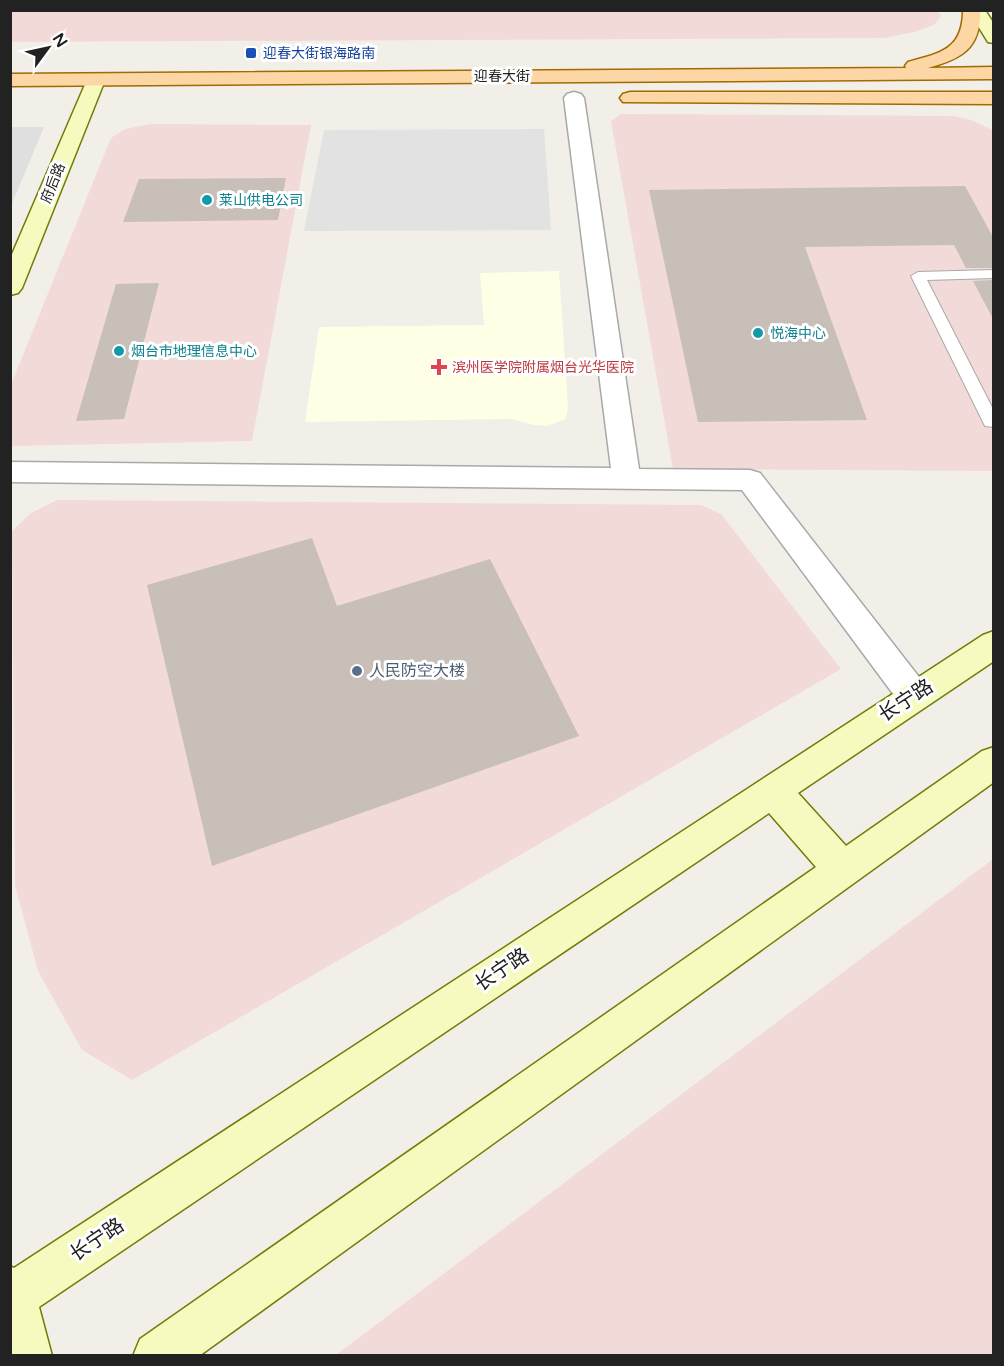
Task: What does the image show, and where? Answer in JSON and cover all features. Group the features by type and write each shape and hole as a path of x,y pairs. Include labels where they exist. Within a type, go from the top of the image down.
{"main road":[{"path":"884,74 955,52 968,42 973,28 971,10"},
{"name":"迎春大街","path":"10,80 993,73"},
{"path":"908,98 978,107 993,112"},
{"name":"迎春大街","path":"550,99 993,98"},
{"path":"64,102 110,102"}],"street":[{"path":"976,10 993,38"},
{"name":"府后路","path":"10,288 96,80"},
{"path":"574,98 626,478"},
{"path":"10,472 750,480 914,696"},
{"name":"长宁路","path":"11,1295 993,644"},
{"path":"157,1356 993,762"},
{"path":"772,790 842,869"},
{"path":"11,1295 28,1356"}],"lane":[{"path":"993,274 918,276 993,422"}],"shaded area":[{"path":"11,10 938,11 941,16 934,25 884,38 10,42"},
{"path":"621,114 954,116 971,120 993,130 993,471 673,469 611,121"},
{"path":"151,124 311,125 252,441 11,446 10,387 111,138 125,129"},
{"path":"10,127 44,127 11,206"},
{"path":"544,129 551,230 304,231 324,130"},
{"name":"滨州医学院附属烟台光华医院","path":"559,271 568,407 566,419 547,426 512,419 305,422 319,327 484,325 480,273"},
{"path":"57,500 701,505 721,514 841,669 132,1080 82,1050 38,971 15,885 12,531 31,513"},
{"path":"993,859 993,1355 336,1355"}],"building":[{"name":"莱山供电公司","path":"286,178 278,220 123,222 139,179"},
{"name":"悦海中心","path":"965,186 993,237 993,268 966,268 954,245 805,247 867,420 698,422 649,190"},
{"path":"993,280 993,319 973,281"},
{"name":"烟台市地理信息中心","path":"159,283 124,419 76,421 116,284"},
{"name":"人民防空大楼","path":"312,538 337,606 490,559 579,736 212,866 147,585"}],"place":[{"name":"迎春大街银海路南","path":"251,53"},
{"name":"莱山供电公司","path":"207,200"},
{"name":"悦海中心","path":"758,333"},
{"name":"烟台市地理信息中心","path":"119,351"},
{"name":"滨州医学院附属烟台光华医院","path":"439,367"},
{"name":"人民防空大楼","path":"357,671"}]}
